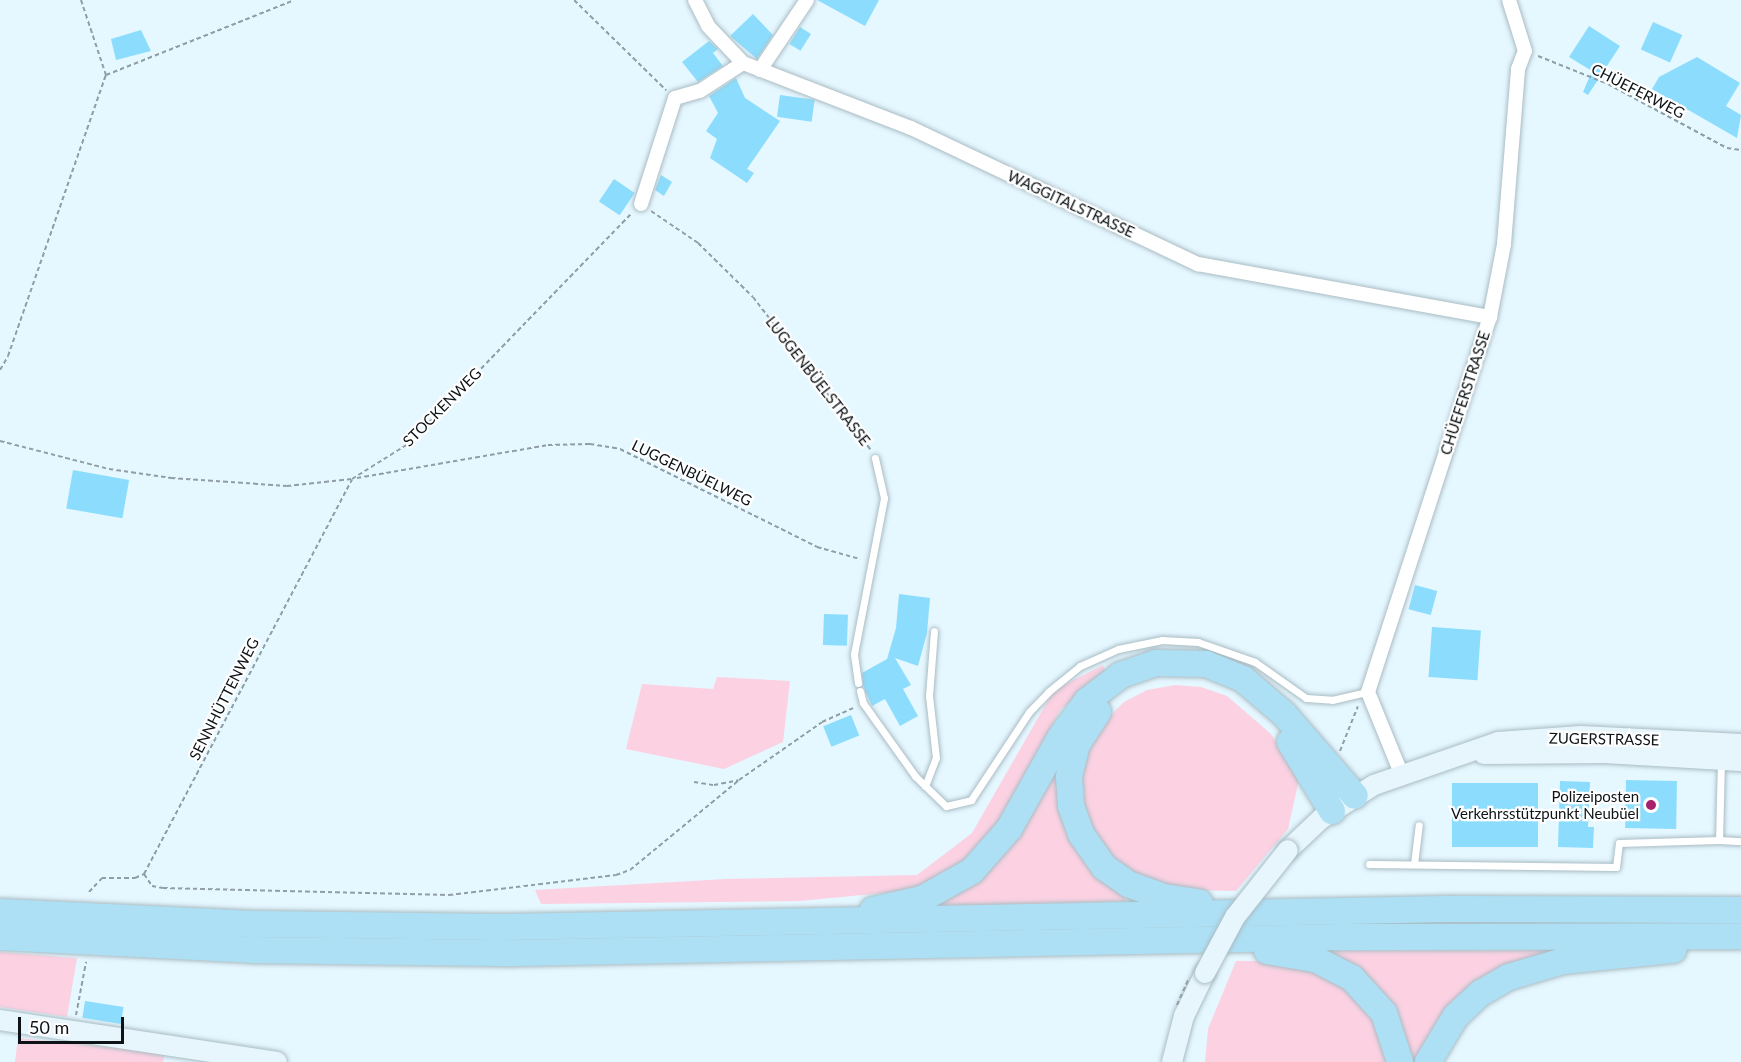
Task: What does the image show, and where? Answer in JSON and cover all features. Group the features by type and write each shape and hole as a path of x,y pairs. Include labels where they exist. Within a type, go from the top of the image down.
{"highway":[{"path":"786,924 901,905 931,896 964,877 988,856 1009,829 1060,738 1087,701 1113,680 1156,663 1196,662 1243,679 1284,714 1355,796"},
{"path":"1275,912 1164,897 1133,886 1104,867 1081,834 1070,797 1072,760 1086,728 1109,701 1140,683 1176,676 1213,681 1244,697 1271,720 1306,764 1332,811"},
{"path":"0,912 360,926 786,924 1275,912 1741,910"},
{"path":"0,937 231,949 430,953 1064,944 1465,935 1741,936"},
{"path":"1064,944 1112,953 1266,951 1315,959 1343,972 1371,997 1391,1029 1400,1062"},
{"path":"1428,1062 1443,1034 1463,1008 1490,987 1526,970 1584,957 1741,944"}],"main road":[{"name":"ZUGERSTRASSE","path":"1172,1062 1181,1023 1193,1005 1235,917 1288,850 1332,811 1355,796 1401,773 1470,753 1605,753 1728,749 1741,761"},
{"name":"ZUGERSTRASSE","path":"1184,1062 1193,1005"},
{"path":"0,1020 277,1062"}],"street":[{"name":"WAGGITALSTRASSE","path":"695,0 708,26 743,63 911,128 1198,264 1490,316"},
{"path":"760,70 807,0"},
{"path":"1509,0 1525,51"},
{"name":"CHÜEFERSTRASSE","path":"1368,692 1490,316 1504,244 1518,69 1525,51"},
{"path":"641,204 675,98 700,91 743,63"},
{"path":"1368,692 1401,773"}],"lane":[{"name":"LUGGENBÜELSTRASSE","path":"858,683 854,654 884,498 875,458"},
{"path":"925,786 936,758 929,696 934,632"},
{"path":"860,691 862,704 925,786 946,806 971,800 1029,712 1048,692 1080,666 1118,649 1162,640 1198,642 1255,662 1306,698 1332,700 1368,692"},
{"path":"1719,840 1728,749"},
{"path":"1414,864 1419,825"},
{"path":"1369,864 1616,867 1619,843 1741,841"}],"path":[{"path":"0,369 8,356 106,75 81,0"},
{"path":"106,75 294,0"},
{"path":"574,0 675,98"},
{"name":"CHÜEFERWEG","path":"1525,51 1608,84 1727,148 1741,150"},
{"name":"LUGGENBÜELSTRASSE","path":"641,204 698,243 753,297 875,458"},
{"name":"STOCKENWEG","path":"0,441 109,468 171,478 287,486 352,479 408,444 641,204"},
{"name":"LUGGENBÜELWEG","path":"352,479 539,446 590,444 621,449 801,540 856,557 870,567"},
{"name":"SENNHÜTTENWEG","path":"144,874 352,479"},
{"path":"1339,754 1368,692"},
{"path":"88,892 102,878 135,878 144,874 152,886 163,888 449,895 616,875 630,870 739,780 822,722 862,704"},
{"path":"694,782 714,784 739,780"},
{"path":"74,1031 86,962"}],"shaded area":[{"path":"1103,665 1106,674 1061,709 989,840 940,880 914,890 800,901 541,904 535,890 726,879 917,875 972,833 1054,690"},
{"path":"717,677 790,681 783,742 724,769 626,749 642,684 713,689"},
{"path":"1175,685 1201,687 1227,696 1270,733 1300,775 1288,829 1236,891 1180,890 1146,880 1107,855 1090,832 1083,808 1080,780 1087,749 1101,725 1124,702 1147,690"},
{"path":"1066,742 1063,773 1126,901 929,908"},
{"path":"1592,950 1528,961 1421,1062 1407,1062 1359,971 1329,951"},
{"path":"0,952 77,958 67,1017 0,1007"},
{"path":"1236,961 1293,961 1339,979 1370,1007 1391,1062 1205,1062 1208,1029"},
{"path":"18,1038 165,1053 163,1062 15,1062"}],"building":[{"path":"817,0 879,0 865,26"},
{"path":"753,14 773,35 757,59 730,36"},
{"path":"1653,22 1682,35 1670,62 1641,49"},
{"path":"1589,26 1620,46 1588,95 1583,92 1592,71 1569,57"},
{"path":"800,27 811,34 800,51 789,44"},
{"path":"141,30 151,51 116,60 111,39"},
{"path":"709,41 718,49 713,53 723,66 698,82 682,62"},
{"path":"1697,57 1740,83 1726,106 1741,115 1737,138 1652,89 1659,77"},
{"path":"736,78 745,98 780,121 747,169 754,173 747,183 710,158 717,139 706,131 718,113 709,96"},
{"path":"780,95 815,100 812,122 777,117"},
{"path":"661,175 672,182 664,196 655,190"},
{"path":"614,179 635,193 620,215 599,201"},
{"path":"73,470 129,480 122,518 66,508"},
{"path":"1415,585 1437,591 1431,615 1409,609"},
{"path":"899,594 930,598 927,633 918,666 895,658 911,685 903,689 918,716 900,726 885,699 872,706 863,686 862,673 887,659 896,628"},
{"path":"824,614 848,615 847,646 823,645"},
{"path":"1432,627 1481,630 1477,680 1429,677"},
{"path":"851,715 859,735 831,747 823,726"},
{"name":"Polizeiposten Verkehrsstützpunkt Neubüel","path":"1626,780 1677,781 1676,829 1625,828"},
{"path":"1560,781 1590,782 1588,827 1594,827 1593,848 1558,847"},
{"path":"1452,783 1538,783 1538,847 1452,847"},
{"path":"85,1001 124,1007 121,1024 82,1018"}],"place":[{"name":"Polizeiposten Verkehrsstützpunkt Neubüel","path":"1651,805"}]}
